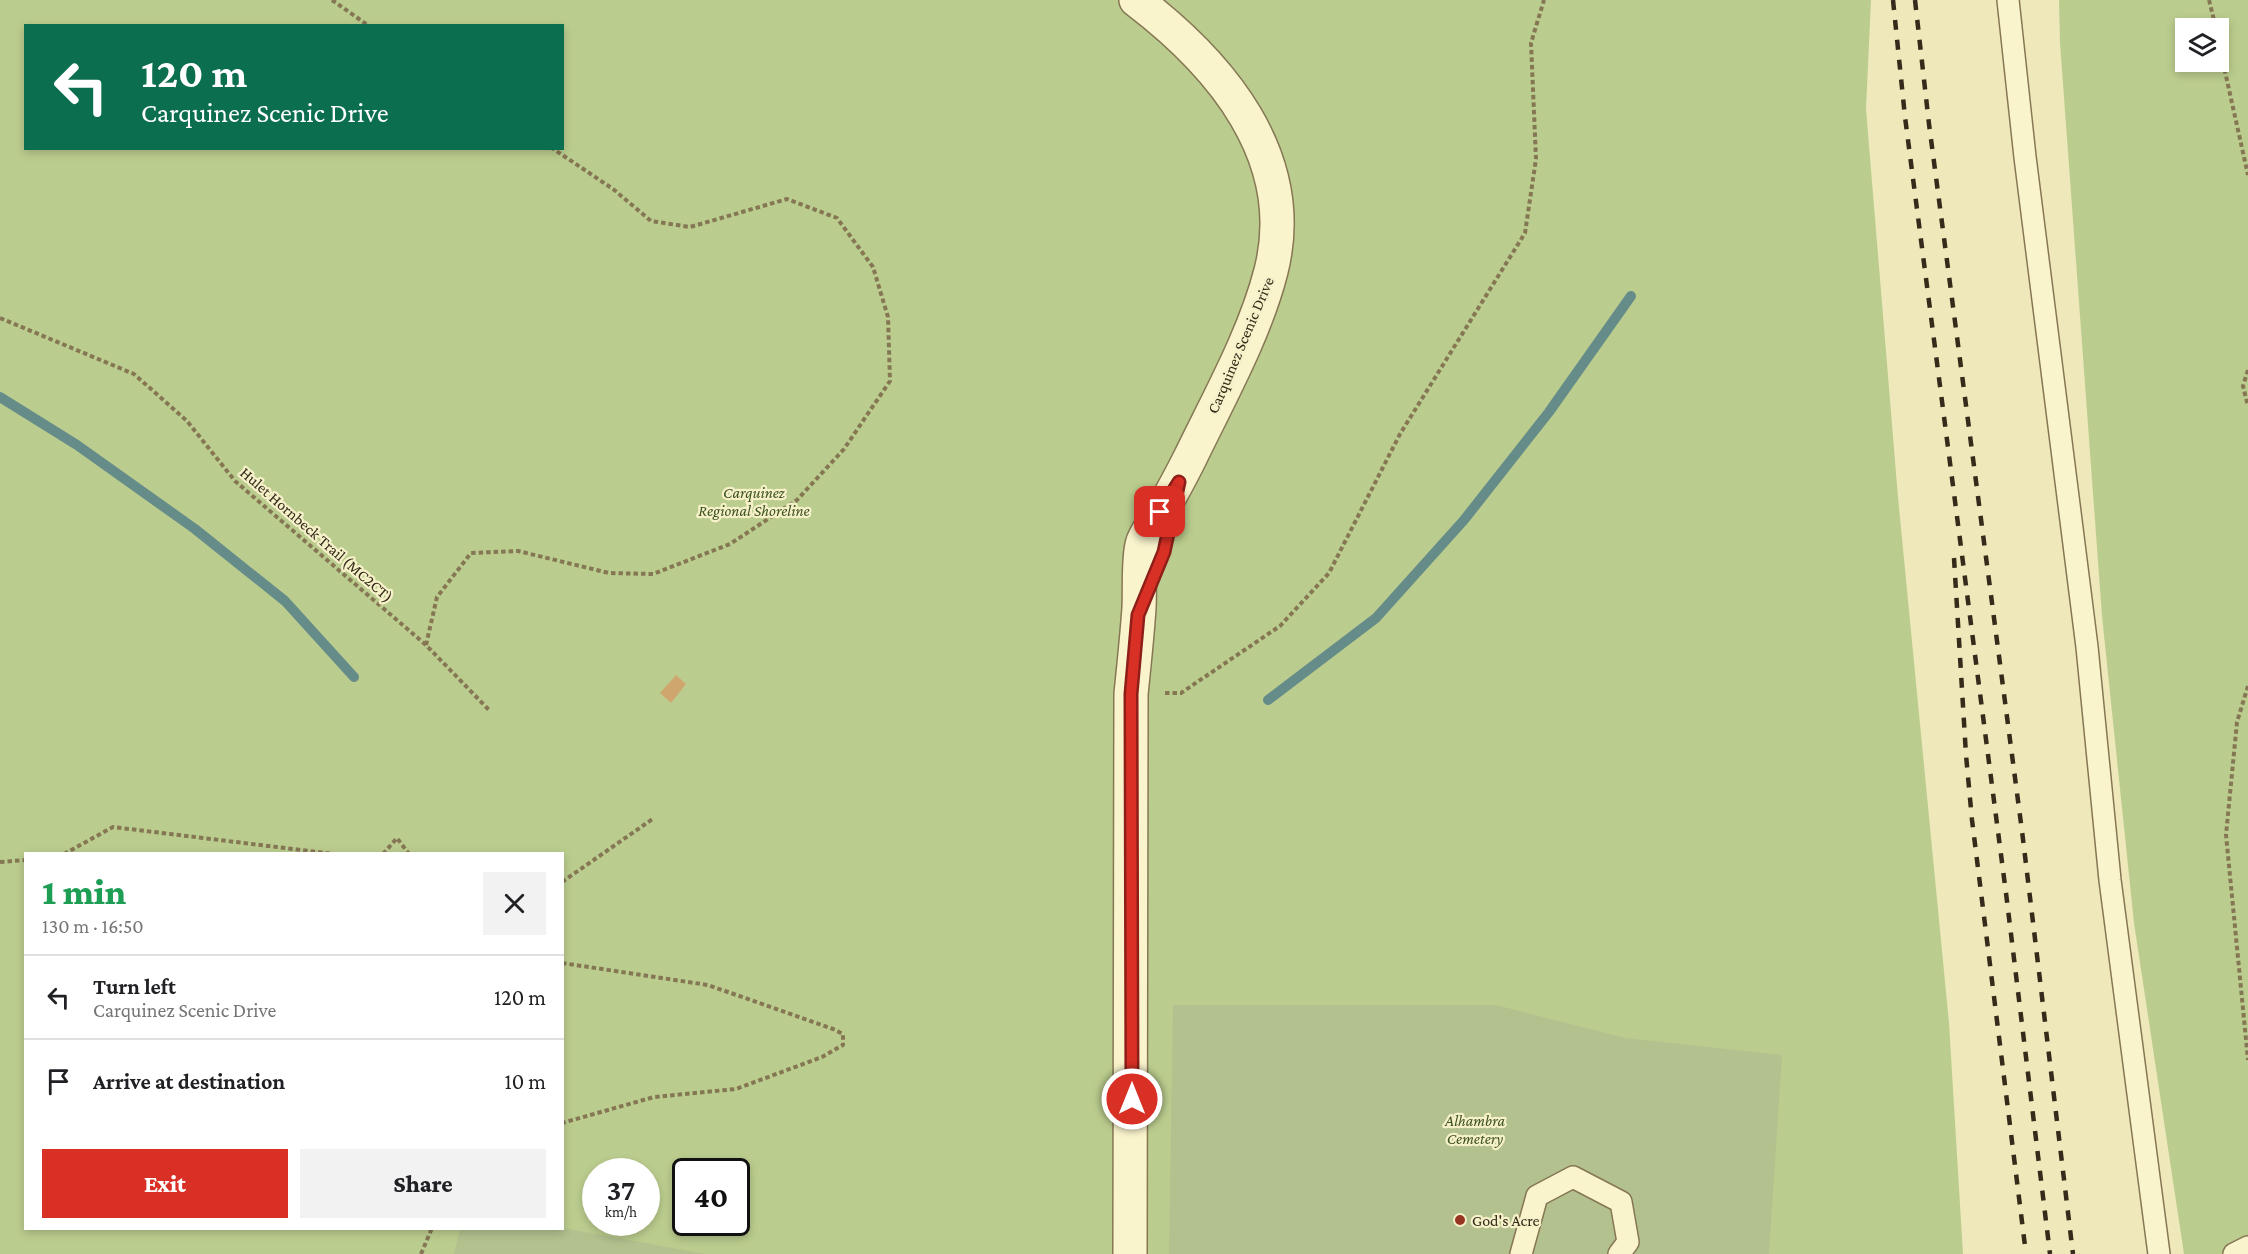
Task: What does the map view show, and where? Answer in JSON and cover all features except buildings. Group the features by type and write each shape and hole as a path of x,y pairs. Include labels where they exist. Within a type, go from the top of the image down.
{"street":[{"name":"Carquinez Scenic Drive","path":"1130,1254 1131,694 1138,615 1164,552 1179,482 1254,319 1271,270 1278,228 1274,187 1262,147 1240,106 1208,65 1171,26 1136,0"}],"lane":[{"path":"2008,0 2025,157 2087,647 2110,880 2159,1254"},
{"path":"1521,1254 1537,1196 1573,1177 1621,1202 1628,1242 1619,1254"},
{"path":"2234,1254 2248,1247"}],"path":[{"path":"332,0 366,24"},
{"path":"1131,694 1181,693 1280,626 1329,573 1400,434 1525,233 1536,159 1531,43 1544,0"},
{"path":"2209,0 2214,18"},
{"path":"2225,72 2248,175"},
{"path":"426,645 437,597 471,553 518,551 609,573 653,574 729,544 797,500 844,449 890,381 888,317 873,267 837,218 787,199 690,227 651,221 613,189 555,150"},
{"name":"Hulet Hornbeck Trail (MC2CT)","path":"0,318 134,374 187,421 236,481 426,645 489,710"},
{"path":"2248,370 2243,386 2248,406"},
{"path":"2248,686 2237,722 2226,835 2248,1060"},
{"path":"564,881 654,818"},
{"path":"68,852 113,827 318,852"},
{"path":"385,852 397,838 408,852"},
{"path":"0,862 24,860"},
{"path":"564,963 708,984 833,1029 843,1034 843,1045 822,1057 736,1089 654,1097 564,1122"},
{"path":"422,1254 431,1230"}],"green space":[{"name":"Carquinez Regional Shoreline","path":"0,0 1871,0 1866,109 1898,497 1949,1023 1963,1254 0,1254"},
{"path":"2059,0 2248,0 2248,1254 2184,1254 2134,923 2102,616 2060,43"},
{"name":"Alhambra Cemetery","path":"1173,1005 1496,1005 1625,1038 1782,1055 1769,1254 1169,1254"},
{"path":"564,1228 582,1231 582,1236 607,1236 705,1254 454,1254 460,1230 564,1230"}],"waterway":[{"path":"1268,700 1376,618 1464,520 1549,412 1631,296"},
{"path":"0,397 77,445 195,529 285,601 354,677"}],"railway":[{"path":"1893,0 1905,117 2006,893 2050,1254"},
{"path":"1915,0 1929,124 2022,831 2073,1254"},
{"path":"1954,558 1972,820 2026,1254"}],"place":[{"name":"God's Acre","path":"1460,1220"}],"route":[{"path":"1132,1099 1131,694 1138,615 1164,552 1179,482 1160,512"}]}
